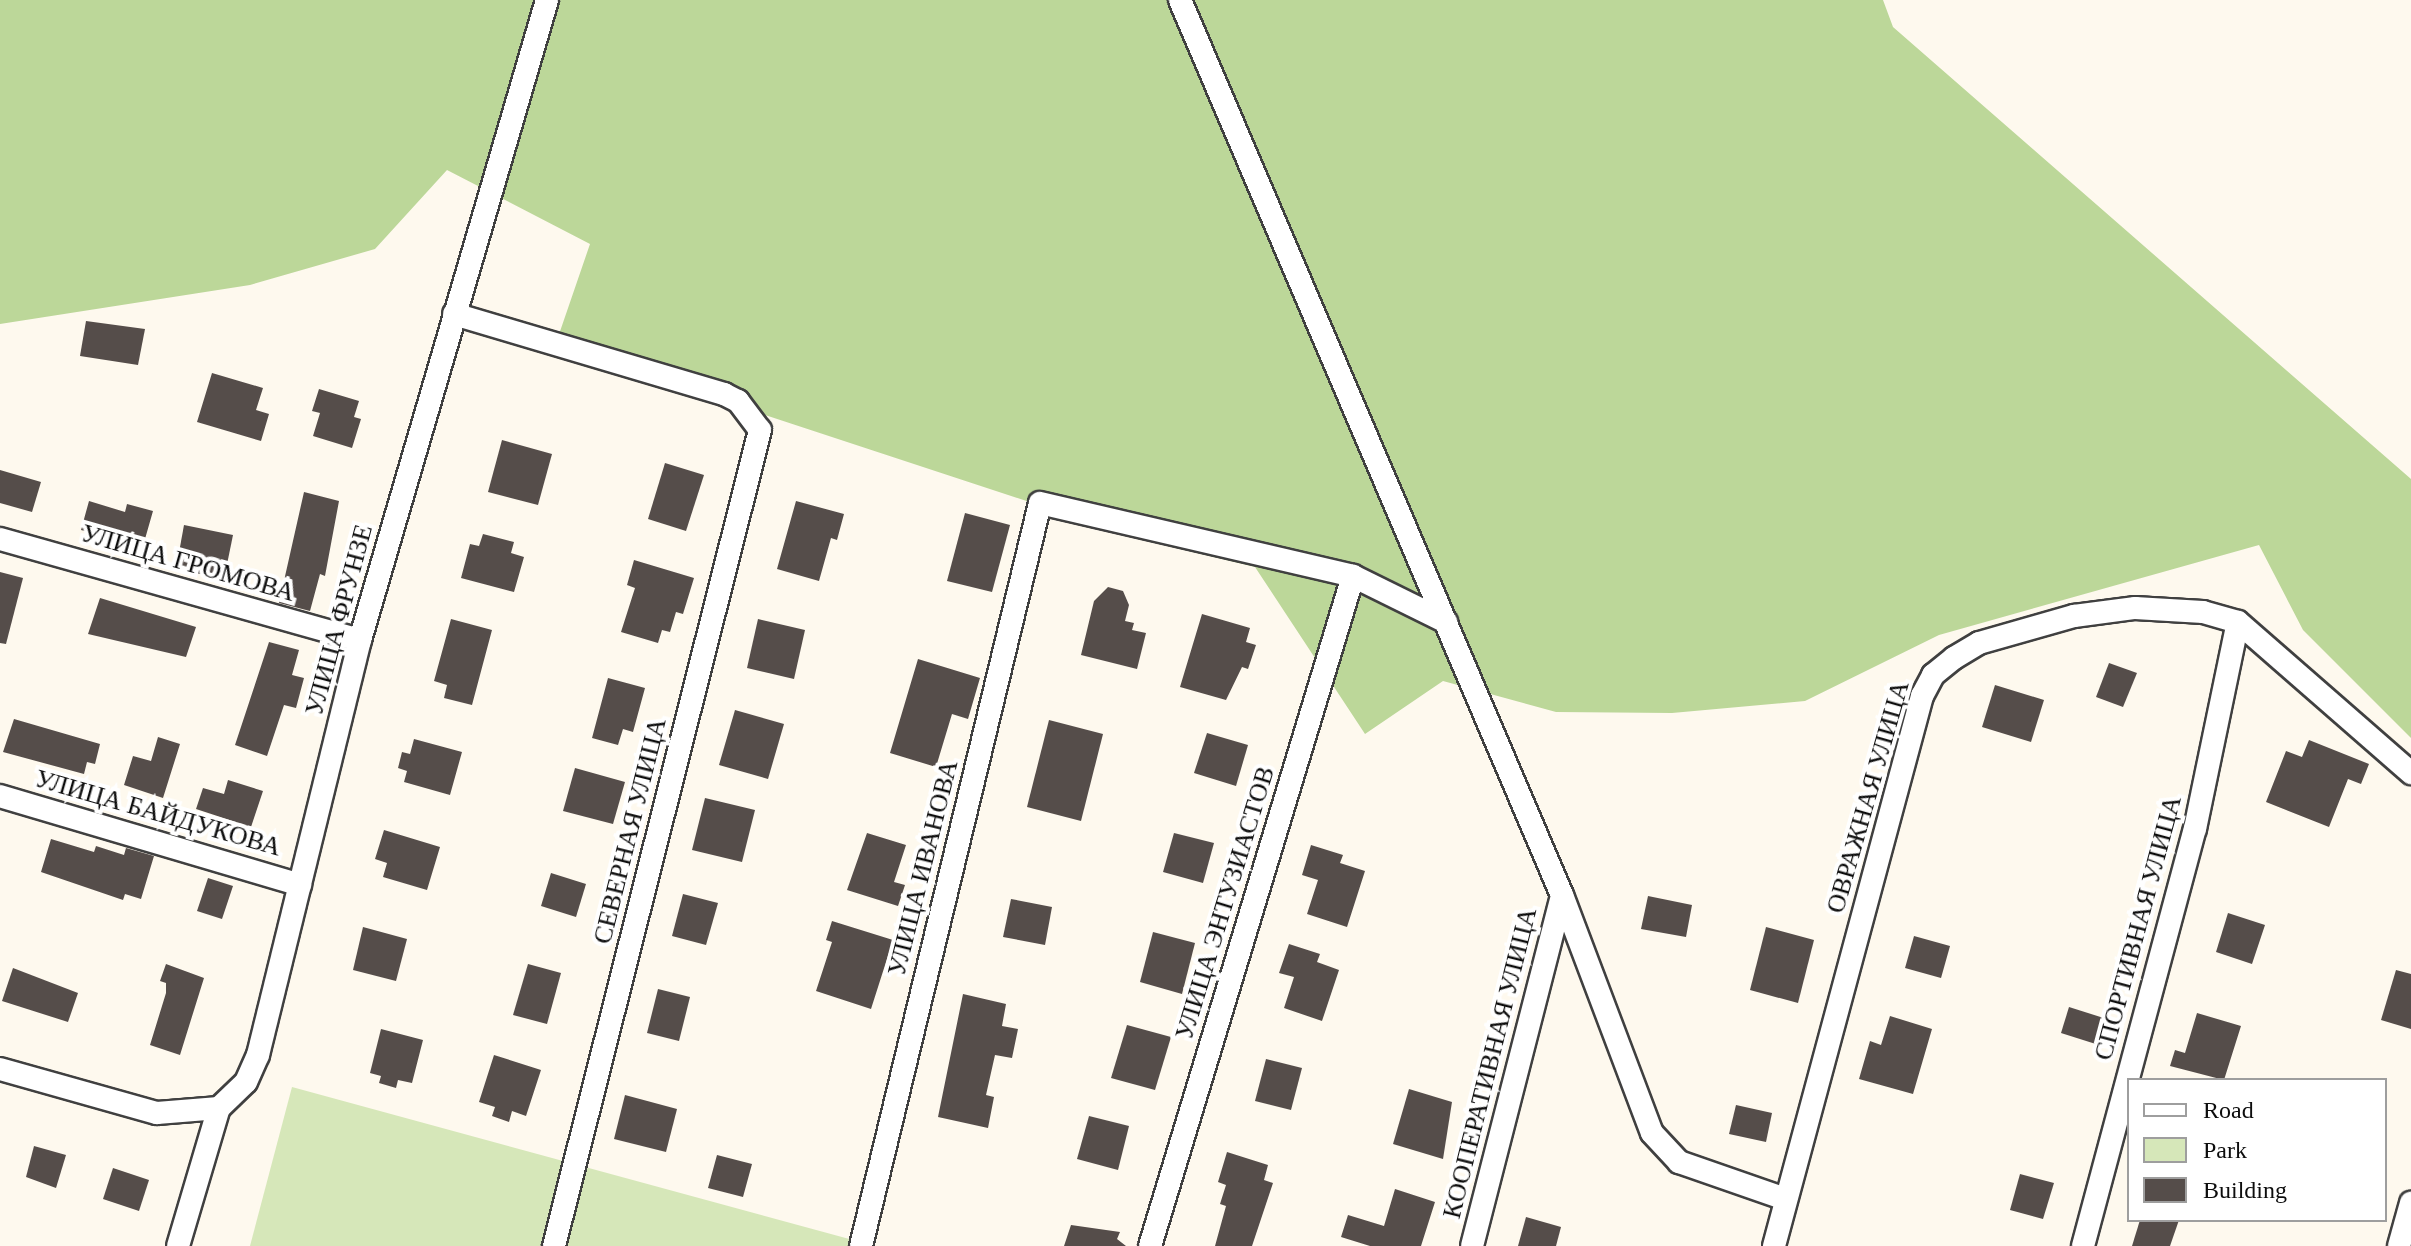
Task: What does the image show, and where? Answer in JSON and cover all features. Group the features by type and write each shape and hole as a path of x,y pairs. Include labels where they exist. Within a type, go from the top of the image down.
{"street":[{"name":"УЛИЦА ФРУНЗЕ","path":"178,1246 219,1108 246,1082 258,1055 360,640 547,0"},
{"path":"1180,0 1562,895 1662,1149 1679,1162 1785,1199"},
{"name":"СЕВЕРНАЯ УЛИЦА","path":"454,314 724,394 745,408 760,430 554,1246"},
{"name":"УЛИЦА ИВАНОВА","path":"861,1246 1040,503 1353,576"},
{"name":"УЛИЦА ГРОМОВА","path":"0,539 360,640"},
{"path":"1353,576 1446,622"},
{"name":"УЛИЦА ЭНТУЗИАСТОВ","path":"1150,1246 1353,576"},
{"name":"ОВРАЖНАЯ УЛИЦА","path":"1774,1246 1922,696 1933,675 1979,643 2074,616 2176,608 2238,622"},
{"path":"2238,622 2411,773"},
{"name":"СПОРТИВНАЯ УЛИЦА","path":"2128,1078 2195,829 2238,622"},
{"name":"УЛИЦА БАЙДУКОВА","path":"0,796 300,885"},
{"name":"КООПЕРАТИВНАЯ УЛИЦА","path":"1472,1246 1562,895"},
{"path":"0,1069 157,1113 219,1108"},
{"name":"СПОРТИВНАЯ УЛИЦА","path":"2083,1246 2127,1082"},
{"path":"2399,1246 2411,1203"}],"green space":[{"path":"0,0 1883,0 1893,27 2411,479 2411,738 2303,630 2259,545 1939,635 1805,701 1672,713 1556,712 1443,681 1365,734 1255,567 1151,542 555,346 590,244 447,170 375,249 250,285 0,324"},
{"path":"292,1087 875,1246 250,1246"}],"building":[{"path":"86,321 145,329 138,365 80,356"},
{"path":"212,373 263,388 256,410 269,414 261,441 197,422"},
{"path":"319,389 359,401 354,417 361,419 352,448 313,436 320,413 312,411"},
{"path":"502,440 552,454 538,505 488,492"},
{"path":"665,463 704,475 686,531 648,519"},
{"path":"0,470 41,482 32,512 0,503"},
{"path":"304,492 339,501 325,576 320,574 310,611 279,603"},
{"path":"89,501 125,512 127,504 153,511 143,546 81,530"},
{"path":"796,501 844,514 837,540 831,538 819,581 777,569"},
{"path":"965,513 1010,525 992,592 947,581"},
{"path":"184,525 233,535 224,579 176,569"},
{"path":"483,534 514,542 511,553 524,557 514,592 461,578 470,544 479,546"},
{"path":"634,560 694,578 683,614 676,612 670,632 662,630 658,643 621,632 635,588 627,585"},
{"path":"0,572 23,578 6,644 0,643"},
{"path":"1108,587 1123,591 1129,605 1125,621 1134,623 1132,630 1146,633 1137,669 1081,655 1094,601"},
{"path":"100,598 196,627 186,657 88,634"},
{"path":"1202,614 1250,628 1246,642 1256,645 1248,669 1242,667 1226,700 1180,687"},
{"path":"451,619 492,630 472,705 444,698 447,685 434,681"},
{"path":"758,619 805,630 794,679 747,668"},
{"path":"269,642 299,650 292,675 304,678 296,708 284,705 267,756 235,745"},
{"path":"918,659 980,678 968,719 952,714 936,767 890,753"},
{"path":"2109,663 2137,673 2123,707 2096,697"},
{"path":"608,678 645,688 633,732 623,729 618,745 592,738"},
{"path":"1995,685 2044,700 2031,742 1982,727"},
{"path":"735,710 784,724 768,779 719,765"},
{"path":"14,719 100,744 95,764 87,762 84,774 3,752"},
{"path":"1049,720 1103,734 1081,821 1027,807"},
{"path":"1207,733 1248,745 1236,786 1194,773"},
{"path":"158,737 180,744 163,798 124,785 133,756 151,761"},
{"path":"414,739 462,752 450,795 404,782 407,771 398,768 402,752 410,754"},
{"path":"2309,740 2369,764 2361,784 2348,779 2329,827 2266,802 2286,751 2302,757"},
{"path":"575,768 625,782 613,824 563,811"},
{"path":"228,780 263,791 251,827 196,809 203,788 224,794"},
{"path":"705,798 755,810 742,862 692,850"},
{"path":"384,830 440,847 427,890 383,877 387,863 375,859"},
{"path":"867,833 906,845 894,882 905,885 898,906 847,890"},
{"path":"1174,833 1214,843 1203,883 1163,872"},
{"path":"51,839 94,852 96,846 124,855 126,848 154,856 141,899 125,894 123,900 41,872"},
{"path":"1311,845 1343,855 1340,863 1365,871 1347,927 1307,914 1318,880 1302,875"},
{"path":"551,873 586,884 576,917 541,906"},
{"path":"208,878 233,886 222,919 197,911"},
{"path":"683,894 718,903 706,945 672,936"},
{"path":"1648,896 1692,905 1686,937 1641,929"},
{"path":"1011,899 1052,907 1045,945 1003,937"},
{"path":"2228,913 2265,925 2252,964 2216,952"},
{"path":"832,921 893,940 871,1009 816,991 832,942 826,940"},
{"path":"363,927 407,939 396,981 353,970"},
{"path":"1766,927 1814,940 1798,1003 1750,990"},
{"path":"1153,932 1195,943 1182,994 1140,982"},
{"path":"1914,936 1950,946 1941,978 1905,968"},
{"path":"1289,944 1320,954 1317,962 1339,970 1322,1021 1284,1008 1294,977 1279,973"},
{"path":"166,964 204,978 180,1055 150,1045 166,993 166,983 160,981"},
{"path":"528,964 561,973 547,1024 513,1015"},
{"path":"13,968 78,993 68,1022 2,1001"},
{"path":"2396,970 2411,974 2411,1029 2381,1020"},
{"path":"658,989 690,997 679,1041 647,1033"},
{"path":"963,994 1006,1004 1002,1026 1018,1029 1012,1058 995,1055 986,1095 994,1097 988,1128 938,1117"},
{"path":"2069,1007 2110,1020 2102,1046 2061,1033"},
{"path":"2197,1013 2241,1026 2225,1078 2170,1066 2175,1050 2185,1053"},
{"path":"1890,1016 1932,1029 1913,1094 1859,1079 1870,1041 1881,1045"},
{"path":"1127,1025 1171,1037 1155,1090 1111,1078"},
{"path":"381,1029 423,1040 412,1083 398,1080 396,1088 379,1083 381,1076 370,1073"},
{"path":"494,1055 541,1070 526,1116 512,1111 509,1122 492,1116 495,1107 479,1102"},
{"path":"1266,1059 1302,1068 1291,1110 1255,1101"},
{"path":"1409,1089 1452,1102 1443,1159 1393,1144"},
{"path":"625,1095 677,1109 666,1152 614,1139"},
{"path":"1736,1105 1772,1113 1766,1142 1729,1134"},
{"path":"1089,1116 1129,1126 1118,1170 1077,1159"},
{"path":"34,1146 66,1155 56,1188 26,1177"},
{"path":"1227,1152 1268,1165 1264,1180 1273,1183 1252,1246 1215,1246 1226,1206 1220,1204 1226,1185 1218,1182"},
{"path":"717,1155 752,1164 743,1197 708,1188"},
{"path":"113,1168 149,1180 139,1211 103,1199"},
{"path":"2020,1174 2054,1183 2043,1219 2010,1210"},
{"path":"1395,1189 1435,1202 1421,1246 1370,1246 1341,1237 1348,1215 1384,1226"},
{"path":"1526,1217 1561,1227 1556,1246 1518,1246"},
{"path":"2139,1222 2178,1222 2170,1246 2132,1246"},
{"path":"1071,1225 1120,1232 1117,1239 1126,1246 1064,1246"}]}
